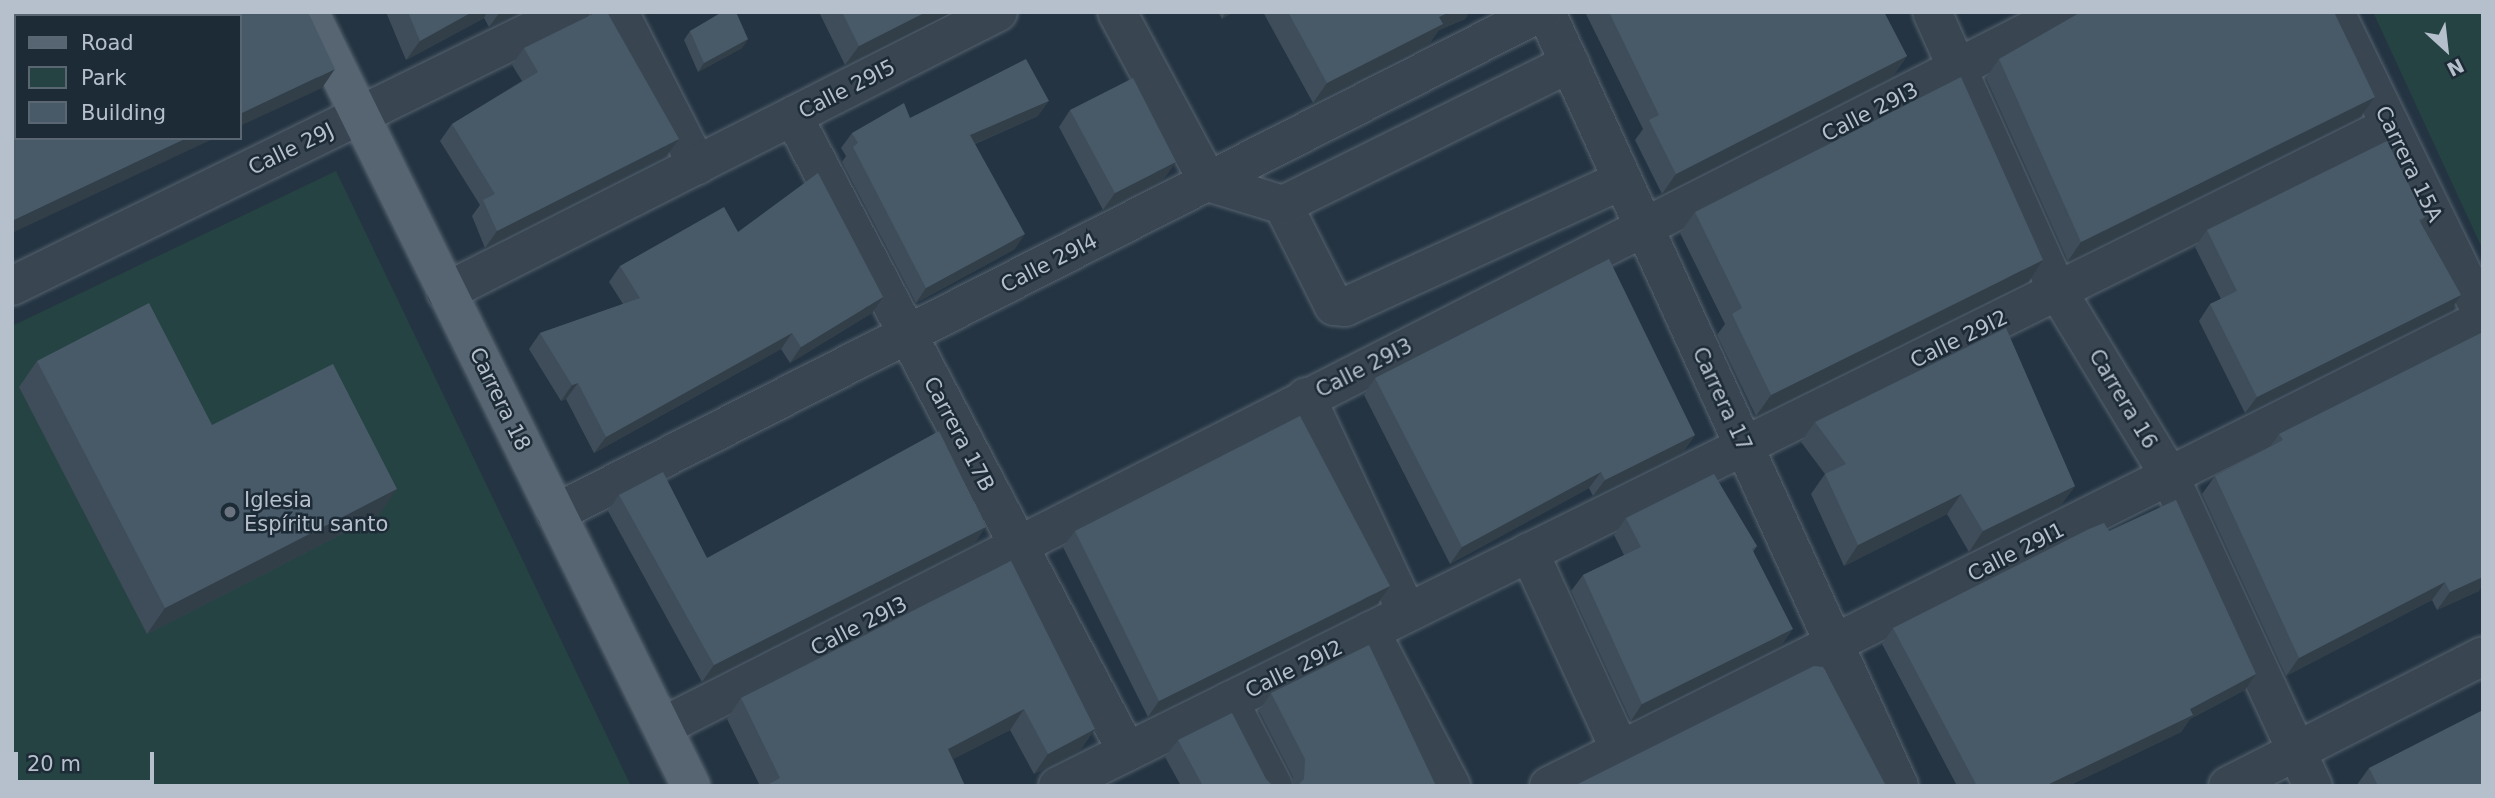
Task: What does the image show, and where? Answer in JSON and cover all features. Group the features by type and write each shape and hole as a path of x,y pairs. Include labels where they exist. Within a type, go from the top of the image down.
{"main road":[{"name":"Carrera 18","path":"309,12 691,786"}],"street":[{"name":"Calle 29J","path":"12,286 570,12"},
{"path":"619,12 697,165"},
{"name":"Calle 29I5","path":"446,292 998,12"},
{"path":"1117,12 1208,182 1283,205 1570,63"},
{"name":"Calle 29I4","path":"556,513 1544,12"},
{"name":"Carrera 17","path":"1544,12 1570,63 1899,786"},
{"name":"Carrera 16","path":"1933,12 2057,290 2169,475 2307,769"},
{"name":"Calle 29I3","path":"662,727 2067,12"},
{"name":"Carrera 15A","path":"2335,12 2483,318"},
{"name":"Carrera 17B","path":"793,116 1127,752"},
{"name":"Calle 29I2","path":"1058,786 2390,126"},
{"path":"1283,205 1326,297 1345,307 1622,180"},
{"name":"Calle 29I1","path":"1549,786 2483,318"},
{"path":"1306,397 1407,613"},
{"path":"1529,552 1620,750"},
{"path":"1370,631 1451,786"},
{"path":"2228,786 2307,769 2483,656"},
{"path":"1229,701 1273,786"}],"green space":[{"path":"2373,12 2483,12 2483,250"},
{"path":"336,171 631,786 12,786 12,326"}],"building":[{"path":"12,12 308,12 335,69 242,113 242,14 14,14 14,140 183,140 12,221"},
{"path":"408,12 472,12 420,41"},
{"path":"594,12 607,12 679,139 497,231 483,200 495,194 452,124 538,72 524,48"},
{"path":"722,12 736,12 748,39 704,63 690,31"},
{"path":"842,12 926,12 859,46"},
{"path":"1288,12 1449,12 1439,17 1443,24 1327,83"},
{"path":"1609,12 1884,12 1907,56 1676,174 1649,120 1659,115"},
{"path":"2081,12 2334,12 2375,97 2081,242 1999,59"},
{"path":"1026,59 1049,101 970,135 1025,234 926,288 853,147 858,143 852,133 904,103 910,118"},
{"path":"1961,77 2043,260 1771,395 1732,314 1742,308 1695,212"},
{"path":"1133,78 1176,162 1115,193 1070,110"},
{"path":"2387,141 2425,217 2419,220 2461,295 2257,397 2210,304 2237,291 2207,230"},
{"path":"818,173 883,297 801,347 792,333 606,437 578,383 572,385 540,333 640,298 620,266 724,207 738,232"},
{"path":"1609,259 1695,435 1605,480 1601,472 1462,547 1375,378"},
{"path":"149,303 212,425 333,364 397,489 165,608 37,361"},
{"path":"2006,328 2075,486 1983,531 1961,494 1858,545 1825,474 1846,464 1815,422"},
{"path":"2483,332 2483,577 2450,592 2445,582 2299,658 2215,476 2283,440 2279,434"},
{"path":"1300,416 1390,586 1159,701 1075,531"},
{"path":"939,431 986,527 714,665 619,495 663,472 707,558"},
{"path":"1714,474 1757,546 1752,549 1793,629 1642,704 1583,575 1641,547 1626,518"},
{"path":"2176,500 2256,674 2190,709 2193,715 2045,786 1977,786 1893,628 2089,529 2104,523 2109,531"},
{"path":"1011,561 1095,729 1048,754 1024,709 948,749 965,786 765,786 780,778 741,698"},
{"path":"1369,645 1436,786 1297,786 1304,779 1305,759 1271,693"},
{"path":"1814,666 1823,667 1886,786 1574,786"},
{"path":"2483,710 2483,786 2378,786 2369,768"},
{"path":"1232,713 1266,779 1273,786 1203,786 1178,740"}],"place":[{"name":"Iglesia Espíritu santo","path":"230,512"}]}
